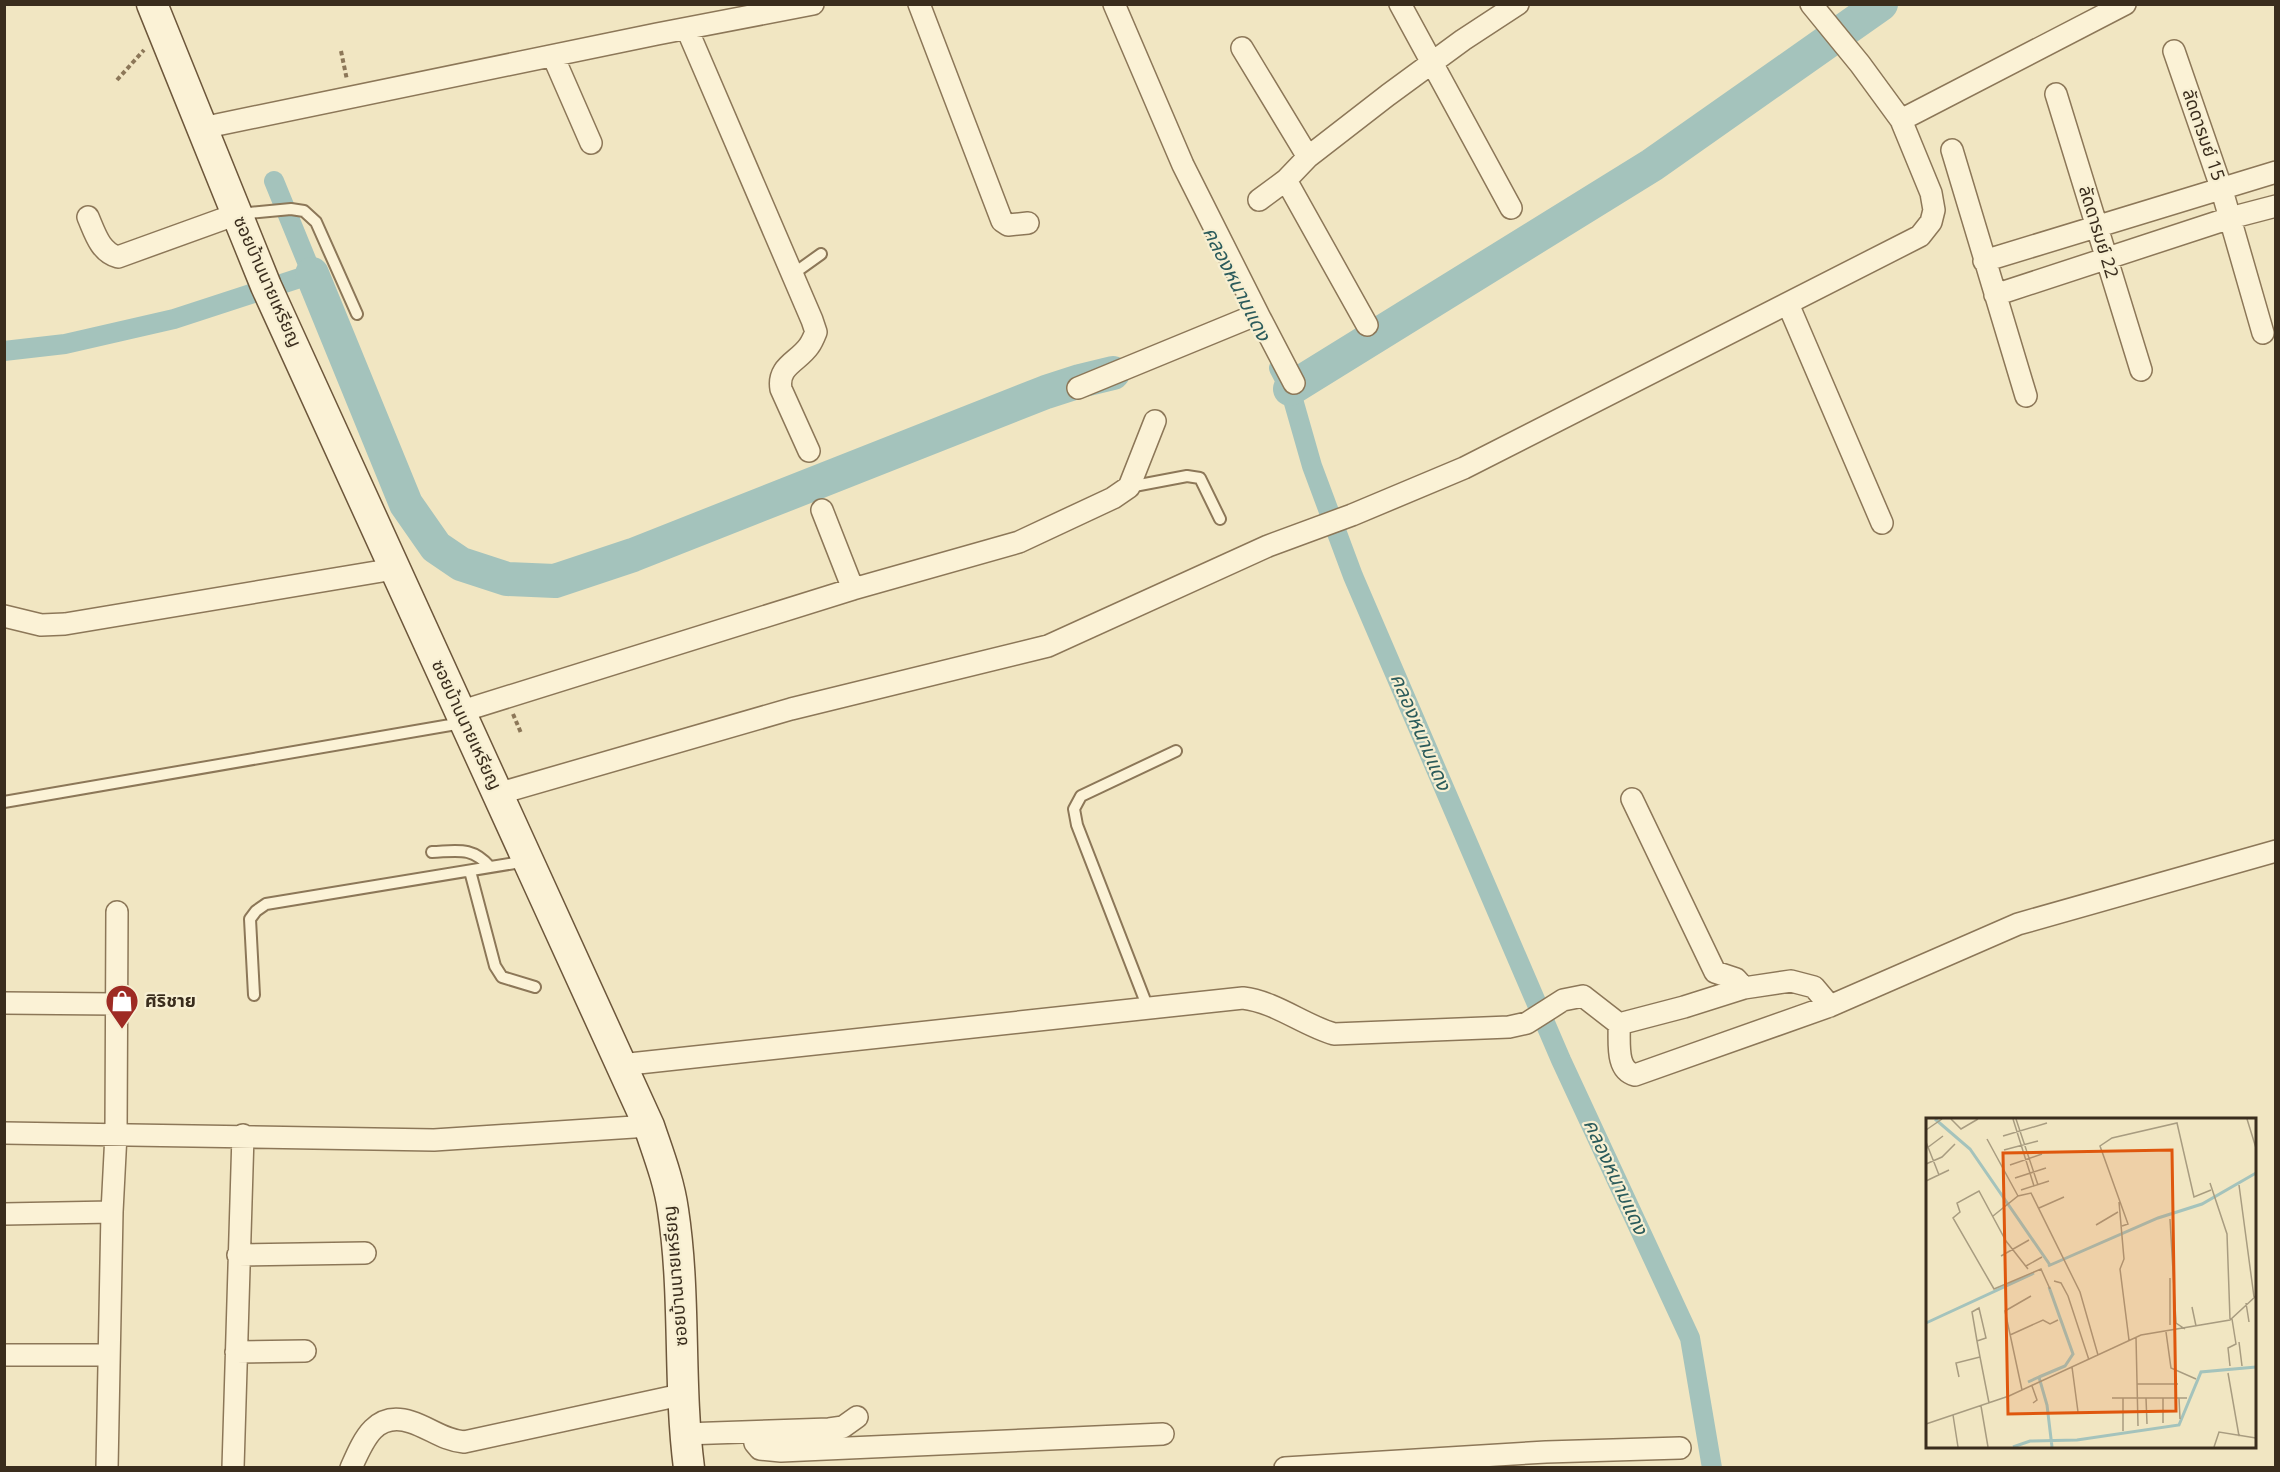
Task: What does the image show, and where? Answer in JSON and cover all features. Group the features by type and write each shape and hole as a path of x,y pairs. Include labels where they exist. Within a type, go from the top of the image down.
{"street":[{"path":"202,128 813,4"},
{"path":"919,4 1002,221 1008,225 1028,223"},
{"path":"1114,4 1183,165 1256,315 1294,383"},
{"path":"1400,4 1511,208"},
{"path":"497,794 791,709 1048,646 1268,546 1352,515 1464,468 1920,236 1931,222 1934,210 1931,193 1901,120 1860,64 1811,4"},
{"path":"1901,120 2125,4"},
{"path":"1259,200 1286,180 1308,157 1431,63 1514,5"},
{"name":"ซอยบ้านนายเหรียญ","path":"157,17 266,286 649,1126 664,1170 673,1208 685,1394 684,1434 689,1467"},
{"path":"687,29 816,332 809,346 782,373 779,379 781,389 809,451"},
{"path":"1242,48 1308,157"},
{"name":"ลัดดารมย์ 15","path":"2174,51 2221,187 2263,333"},
{"path":"553,56 591,143"},
{"name":"ลัดดารมย์ 22","path":"2056,94 2141,370"},
{"path":"1952,150 2026,396"},
{"path":"1984,261 2276,172"},
{"path":"1286,180 1367,325"},
{"path":"1995,295 2230,218 2276,206"},
{"path":"88,217 102,247 109,255 118,257 237,214"},
{"path":"1788,304 1882,523"},
{"path":"1078,388 1256,315"},
{"path":"462,717 853,589 1019,542 1113,498 1129,487 1155,421"},
{"path":"822,510 853,589"},
{"path":"4,616 41,625 65,624 394,569"},
{"path":"1632,799 1715,972 1736,979 1744,988"},
{"path":"620,1065 1243,998 1258,1000 1318,1029 1334,1034 1509,1027 1527,1023 1563,1000 1584,996 1619,1024 1622,1065 1628,1073 1635,1075 1830,1006 2018,924 2276,851"},
{"path":"107,1467 112,1212 116,1134 117,912"},
{"path":"1619,1024 1744,988 1791,981 1814,987 1830,1006"},
{"path":"4,1003 115,1004"},
{"path":"4,1133 243,1135 434,1140 649,1126"},
{"path":"233,1467 243,1135"},
{"path":"4,1214 112,1212"},
{"path":"238,1255 365,1253"},
{"path":"236,1352 305,1351"},
{"path":"4,1355 109,1355"},
{"path":"351,1467 372,1428 386,1421 412,1422 451,1441 464,1442 685,1394"},
{"path":"684,1434 836,1428 843,1427 857,1417"},
{"path":"753,1432 754,1443 760,1449 781,1451 1163,1434"},
{"path":"1286,1467 1546,1452 1680,1448"}],"lane":[{"path":"237,214 291,209 304,211 316,222 357,314"},
{"path":"793,274 821,254"},
{"path":"1129,487 1187,476 1200,478 1220,519"},
{"path":"4,802 462,717"},
{"path":"1148,1008 1077,825 1074,809 1081,796 1176,751"},
{"path":"432,852 465,851 476,854 490,867"},
{"path":"254,995 249,920 266,904 528,861"},
{"path":"470,871 502,977 535,987"}],"path":[{"path":"117,80 157,17"},
{"path":"341,51 350,98"}],"waterway":[{"path":"1290,389 1652,165 1881,4"},
{"path":"4,351 65,344 174,319 312,274 274,181"},
{"path":"312,274 406,504 436,547 461,564 507,579 555,581 633,555 1046,392 1113,373"},
{"name":"คลองหนามแดง","path":"1279,368 1290,389 1312,466 1353,576 1561,1060 1690,1338 1712,1468"}],"place":[{"name":"ศิริชาย","path":"122,1030"}]}
